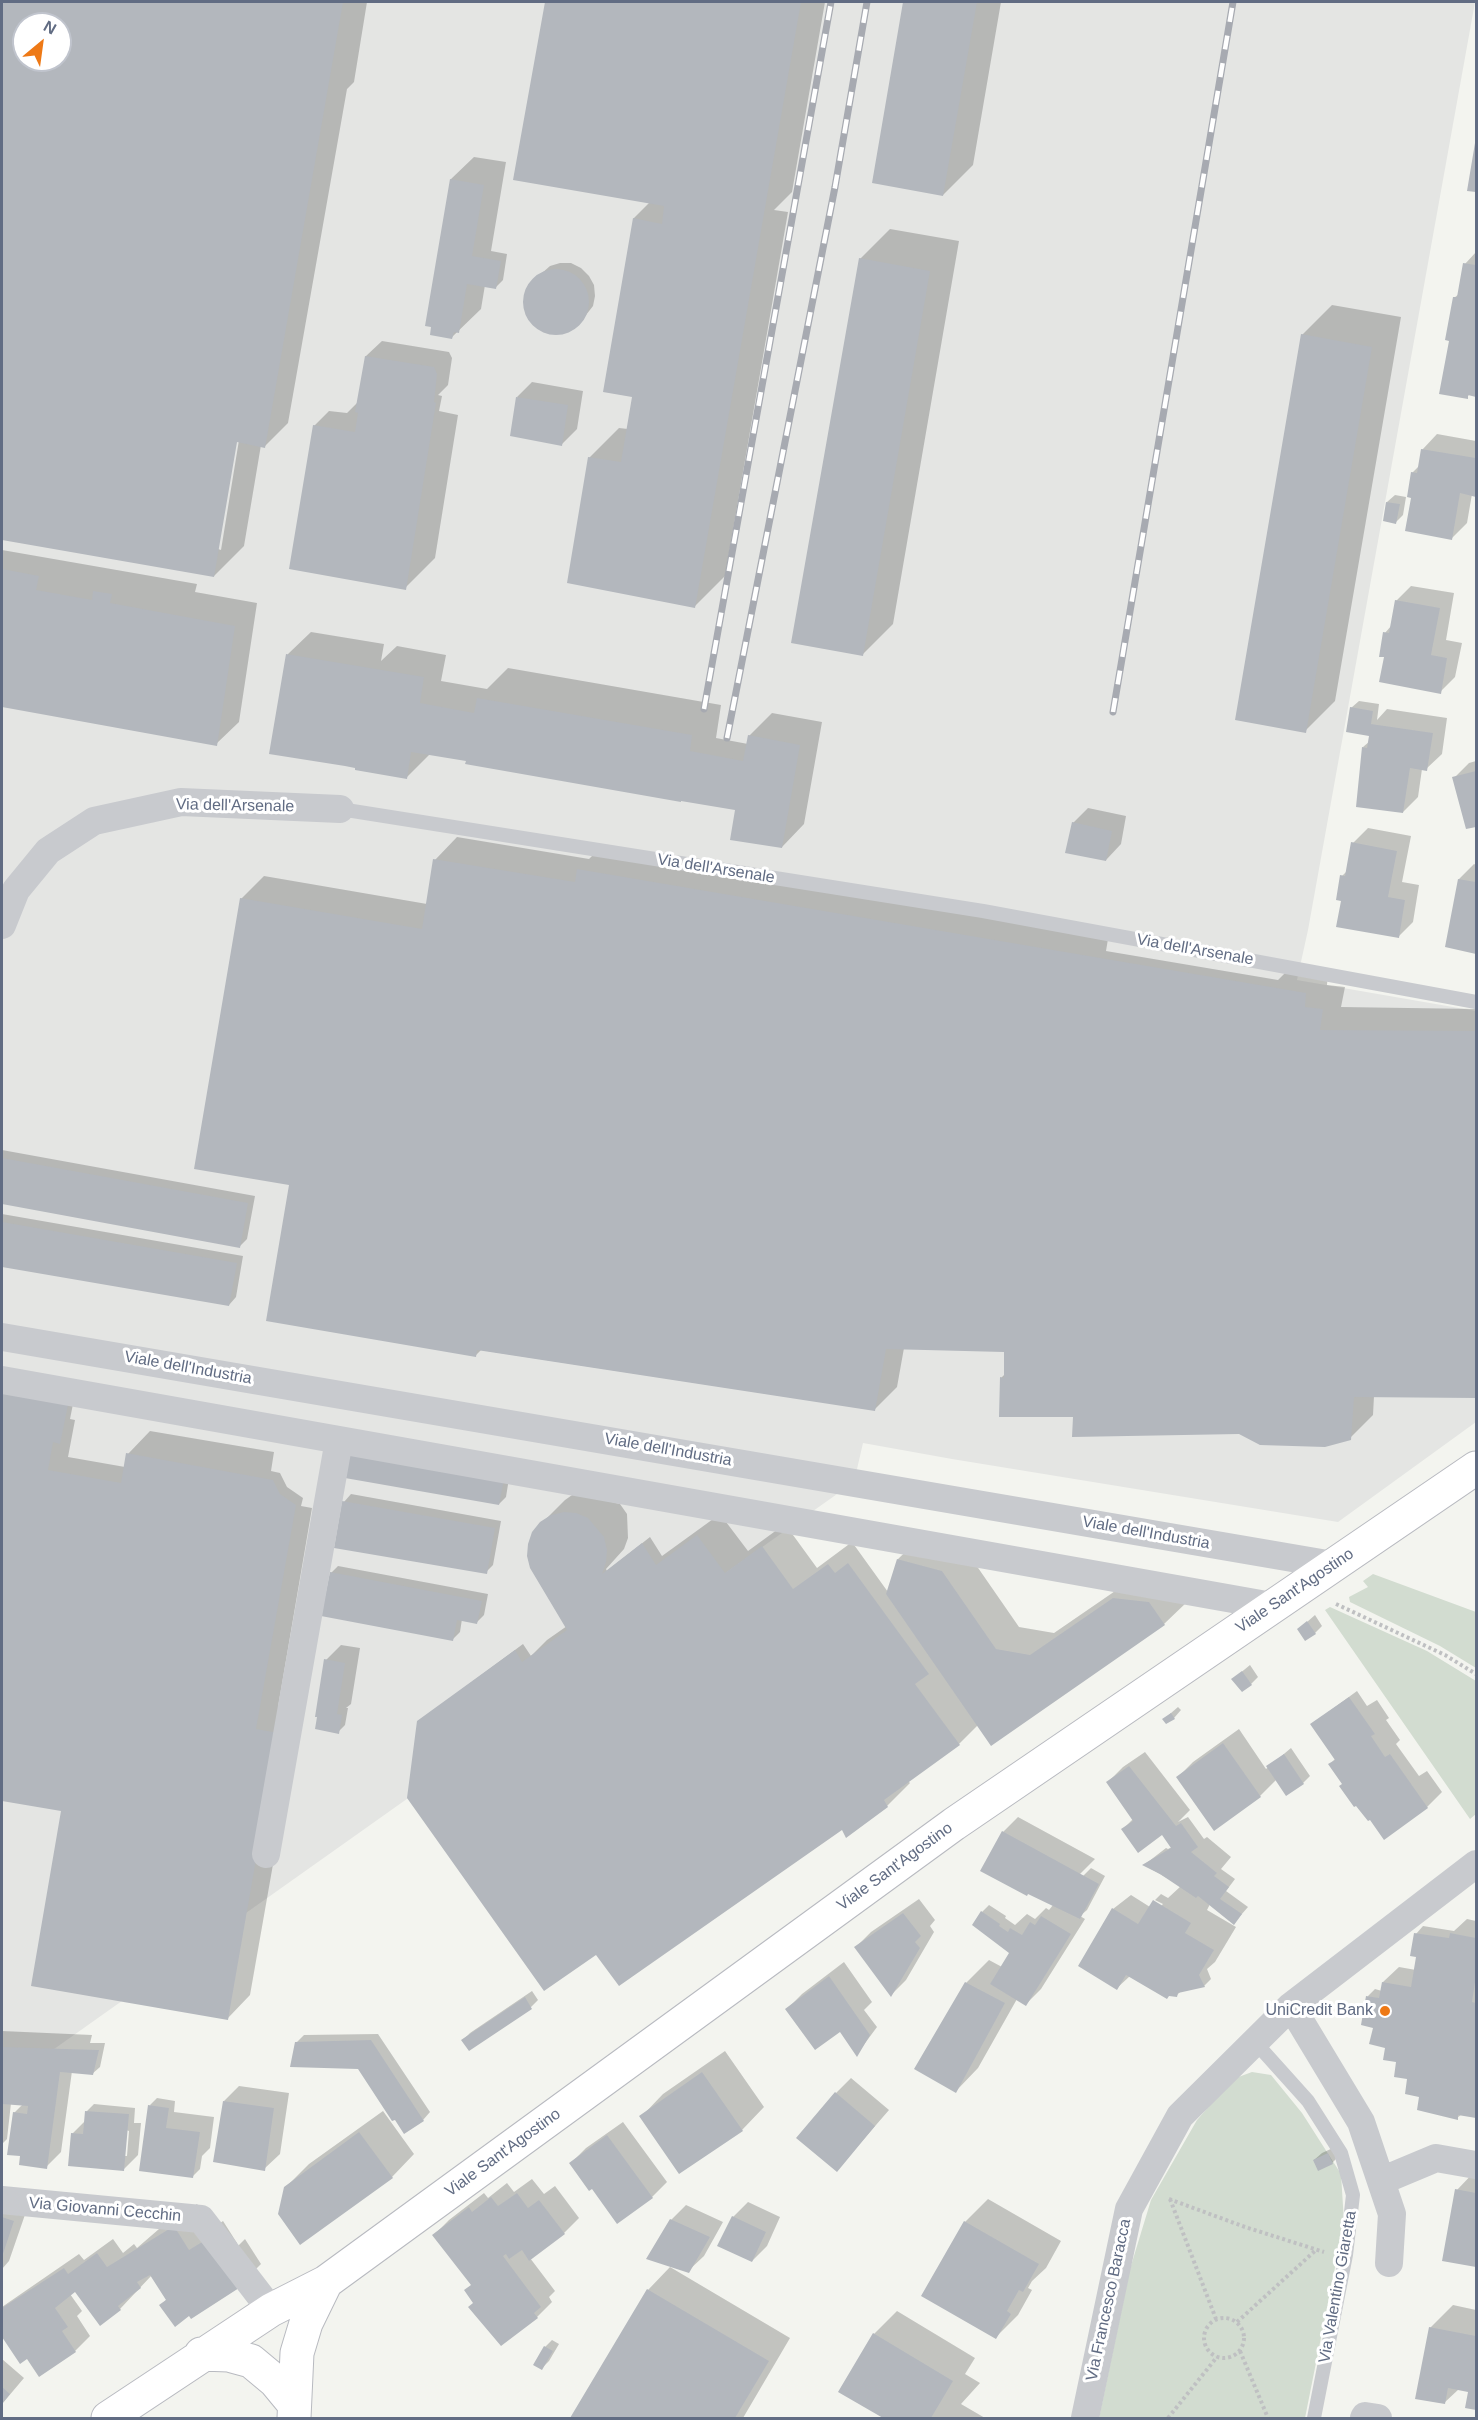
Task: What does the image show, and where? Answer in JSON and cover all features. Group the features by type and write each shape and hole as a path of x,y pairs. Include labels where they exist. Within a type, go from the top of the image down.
{"main road":[{"name":"Viale Sant'Agostino","path":"110,2418 201,2354 271,2310 326,2282 954,1824 1476,1468"},
{"name":"Viale Sant'Agostino","path":"294,2411 297,2353 306,2323 326,2282"},
{"name":"Viale Sant'Agostino","path":"201,2354 228,2355 251,2361 275,2381 294,2411"}],"street":[{"name":"Via dell'Arsenale","path":"2,925 16,890 48,852 94,821 181,802 340,809"},
{"name":"Viale dell'Industria","path":"2,1336 1333,1566"},
{"path":"2,1380 1272,1606"},
{"path":"266,1854 339,1440"},
{"name":"Via Francesco Baracca","path":"1084,2418 1129,2209 1180,2116 1291,2006 1476,1864"},
{"path":"1291,2006 1361,2122 1392,2214 1389,2263"},
{"path":"1381,2181 1436,2158 1476,2165"},
{"name":"Via Giovanni Cecchin","path":"2,2200 201,2219 271,2310"}],"lane":[{"name":"Via dell'Arsenale","path":"340,809 983,911 1476,1002"},
{"name":"Via Valentino Giaretta","path":"1255,2042 1308,2101 1341,2153 1353,2195 1346,2255 1314,2418"}],"path":[{"path":"1300,1587 1445,1655 1476,1674"},
{"path":"1142,2185 1170,2199 1245,2228 1316,2250 1346,2255"},
{"path":"1170,2199 1216,2319"},
{"path":"1237,2322 1316,2250"},
{"path":"1230,2318 1237,2322 1245,2336 1240,2350 1226,2358 1217,2357 1209,2351 1205,2344 1206,2328 1216,2319 1230,2318"},
{"path":"1240,2350 1268,2418"},
{"path":"1168,2418 1217,2357"}],"shaded area":[{"path":"2,2 1475,2 1308,930 1297,980 1476,1011 1476,1422 1338,1522 863,1443 854,1482 2,2086"},
{"path":"1373,1574 1476,1612 1476,1668 1440,1646 1350,1602 1349,1597 1368,1587 1363,1581"},
{"path":"1330,1607 1427,1651 1476,1681 1476,1814 1470,1819 1325,1610"},
{"path":"1252,2072 1271,2075 1302,2113 1341,2174 1344,2222 1305,2418 1099,2418 1130,2269 1151,2200 1197,2120 1233,2079"}],"building":[{"path":"2,2 343,2 265,448 237,442 214,577 2,540"},
{"path":"545,2 801,2 695,608 567,583 588,457 621,462 632,397 603,392 633,218 662,224 664,206 513,180"},
{"path":"903,2 977,2 943,196 872,183"},
{"path":"1476,143 1476,192 1467,191"},
{"path":"450,179 484,185 472,256 501,261 496,289 467,284 459,333 454,332 452,339 430,335 431,327 425,326"},
{"path":"859,258 930,271 863,656 791,643"},
{"path":"1463,263 1476,265 1476,397 1468,395 1468,399 1439,394 1449,341 1445,340 1453,297 1457,297"},
{"path":"556,269 568,272 579,279 586,290 589,302 586,314 579,325 568,332 556,335 544,332 533,325 526,314 523,302 526,290 533,279 544,272"},
{"path":"1301,334 1372,347 1306,733 1235,720"},
{"path":"365,356 434,367 437,374 434,402 436,403 406,590 289,569 313,425 355,432 358,413 355,412"},
{"path":"516,397 568,405 562,446 510,436"},
{"path":"1421,449 1476,458 1476,497 1460,493 1452,540 1405,531 1411,498 1407,497 1411,472 1417,473"},
{"path":"1386,502 1400,504 1396,524 1383,521"},
{"path":"2,569 39,576 36,590 92,600 93,591 112,594 110,603 235,626 217,746 2,707"},
{"path":"1395,600 1440,608 1431,655 1447,658 1441,694 1379,682 1384,657 1379,657 1383,632 1389,633"},
{"path":"286,654 424,677 420,703 474,713 477,698 692,735 690,751 743,761 748,735 800,745 782,848 730,840 735,810 465,764 466,761 411,752 407,779 269,754"},
{"path":"1350,707 1373,711 1371,724 1433,733 1427,771 1410,768 1403,813 1356,807 1362,747 1367,748 1369,736 1346,732"},
{"path":"1476,771 1476,827 1466,829 1452,777"},
{"path":"1072,822 1112,831 1106,861 1065,853"},
{"path":"1351,842 1397,851 1388,897 1405,900 1399,938 1336,927 1341,901 1336,900 1340,875 1345,876"},
{"path":"433,859 575,882 577,869 1306,993 1305,1007 1323,1009 1320,1030 1476,1031 1476,1398 1354,1397 1351,1440 1325,1447 1260,1445 1239,1434 1072,1437 1073,1417 999,1417 1000,1377 1004,1378 1004,1352 886,1349 875,1411 477,1350 476,1357 266,1321 289,1185 194,1169 240,898 422,929"},
{"path":"1458,879 1476,882 1476,954 1445,947"},
{"path":"2,1158 248,1203 240,1248 2,1204"},
{"path":"2,1222 237,1263 229,1306 2,1267"},
{"path":"2,1388 69,1400 60,1444 53,1442 48,1470 121,1483 126,1453 273,1480 280,1494 296,1505 256,1729 278,1733 228,2020 31,1986 61,1811 2,1801"},
{"path":"350,1452 504,1479 499,1505 345,1478"},
{"path":"342,1501 495,1528 487,1574 334,1548"},
{"path":"564,1512 576,1513 588,1518 604,1537 607,1550 602,1574 642,1543 656,1565 697,1535 725,1573 762,1546 793,1589 828,1564 835,1573 848,1563 929,1674 915,1684 960,1745 884,1800 888,1807 846,1838 842,1830 619,1986 596,1955 544,1991 407,1798 417,1721 515,1650 522,1662 567,1630 530,1568 527,1556 532,1532 540,1522 551,1515"},
{"path":"897,1559 942,1571 996,1649 1030,1655 1113,1598 1149,1602 1165,1625 991,1746 886,1594"},
{"path":"330,1572 482,1601 477,1624 457,1620 453,1641 321,1616"},
{"path":"1307,1621 1316,1634 1305,1641 1297,1629"},
{"path":"324,1659 345,1663 337,1714 342,1715 339,1734 315,1729"},
{"path":"1242,1671 1252,1685 1242,1692 1231,1679"},
{"path":"1349,1697 1375,1734 1371,1736 1385,1757 1390,1754 1428,1808 1384,1840 1370,1820 1368,1821 1356,1806 1354,1807 1339,1786 1342,1784 1328,1764 1335,1760 1310,1724"},
{"path":"1171,1713 1175,1719 1166,1724 1162,1719"},
{"path":"1223,1743 1261,1797 1214,1831 1176,1777"},
{"path":"1284,1754 1304,1784 1286,1796 1266,1766"},
{"path":"1129,1766 1176,1826 1181,1823 1198,1847 1191,1852 1217,1873 1214,1876 1229,1887 1220,1899 1242,1914 1234,1925 1198,1896 1196,1898 1142,1865 1171,1848 1162,1835 1138,1853 1121,1829 1133,1821 1106,1782"},
{"path":"1002,1831 1099,1884 1080,1919 1028,1894 1027,1896 980,1871"},
{"path":"1153,1900 1191,1923 1185,1933 1214,1950 1199,1975 1205,1987 1178,1993 1177,1997 1169,1996 1167,1999 1126,1975 1117,1990 1078,1966 1112,1908 1138,1924"},
{"path":"981,1911 1008,1932 1010,1928 1022,1935 1030,1922 1035,1925 1041,1916 1071,1934 1026,2006 990,1984 1009,1953 972,1925"},
{"path":"903,1913 921,1936 915,1942 920,1948 891,1997 854,1947"},
{"path":"1414,1933 1449,1938 1450,1933 1476,1938 1476,1976 1472,2002 1476,2003 1476,2118 1458,2115 1458,2120 1417,2110 1419,2097 1405,2094 1407,2079 1394,2077 1396,2062 1383,2060 1385,2048 1369,2044 1373,2028 1361,2025 1366,1996 1379,1998 1382,1982 1411,1987 1416,1957 1410,1956"},
{"path":"829,1976 870,2035 857,2057 840,2032 815,2050 785,2009"},
{"path":"965,1982 1005,2003 956,2093 914,2069"},
{"path":"525,1997 532,2009 469,2051 461,2040"},
{"path":"371,2040 424,2121 404,2134 395,2120 392,2121 358,2069 290,2067 295,2042"},
{"path":"2,2047 99,2050 93,2075 60,2072 47,2169 19,2165 20,2156 7,2155 13,2112 27,2114 28,2106 2,2104"},
{"path":"702,2072 743,2131 679,2174 639,2116"},
{"path":"835,2092 875,2126 837,2172 796,2138"},
{"path":"223,2101 274,2108 265,2171 213,2162"},
{"path":"148,2105 169,2108 166,2128 200,2132 193,2178 139,2171"},
{"path":"85,2111 129,2114 124,2171 68,2166 71,2133 83,2134"},
{"path":"359,2132 393,2178 300,2245 278,2214 284,2187"},
{"path":"607,2135 653,2198 617,2224 592,2189 589,2191 569,2163"},
{"path":"1328,2153 1333,2164 1318,2171 1313,2160"},
{"path":"1455,2189 1476,2193 1476,2267 1442,2261"},
{"path":"517,2193 528,2208 539,2200 565,2234 529,2261 522,2250 509,2259 506,2254 503,2256 541,2307 534,2313 538,2318 501,2346 468,2307 473,2303 464,2290 471,2285 432,2235 469,2207 472,2212 491,2197 498,2206"},
{"path":"732,2216 766,2232 752,2262 717,2246"},
{"path":"2,2217 14,2221 2,2257"},
{"path":"670,2219 710,2237 689,2273 646,2259"},
{"path":"964,2221 1039,2264 1023,2292 1019,2290 1007,2311 1011,2314 996,2339 921,2296"},
{"path":"174,2226 189,2250 207,2239 239,2288 191,2319 189,2316 175,2327 159,2305 166,2300 150,2275 137,2282 141,2288 118,2306 121,2310 100,2326 75,2292 55,2308 68,2327 62,2331 76,2352 39,2377 27,2359 20,2364 2,2337 2,2308 64,2268 68,2274 97,2253 107,2267"},
{"path":"647,2289 769,2361 735,2418 570,2418"},
{"path":"1429,2327 1476,2336 1476,2410 1465,2408 1468,2392 1448,2388 1445,2404 1415,2399"},
{"path":"873,2333 953,2381 931,2418 883,2418 838,2392"},
{"path":"544,2346 553,2351 542,2370 533,2365"},
{"path":"2,2387 10,2394 2,2404"}],"railway":[{"path":"704,709 831,2"},
{"path":"727,738 835,187 867,2"},
{"path":"1113,712 1233,2"}],"place":[{"name":"UniCredit Bank","path":"1385,2011"}]}
